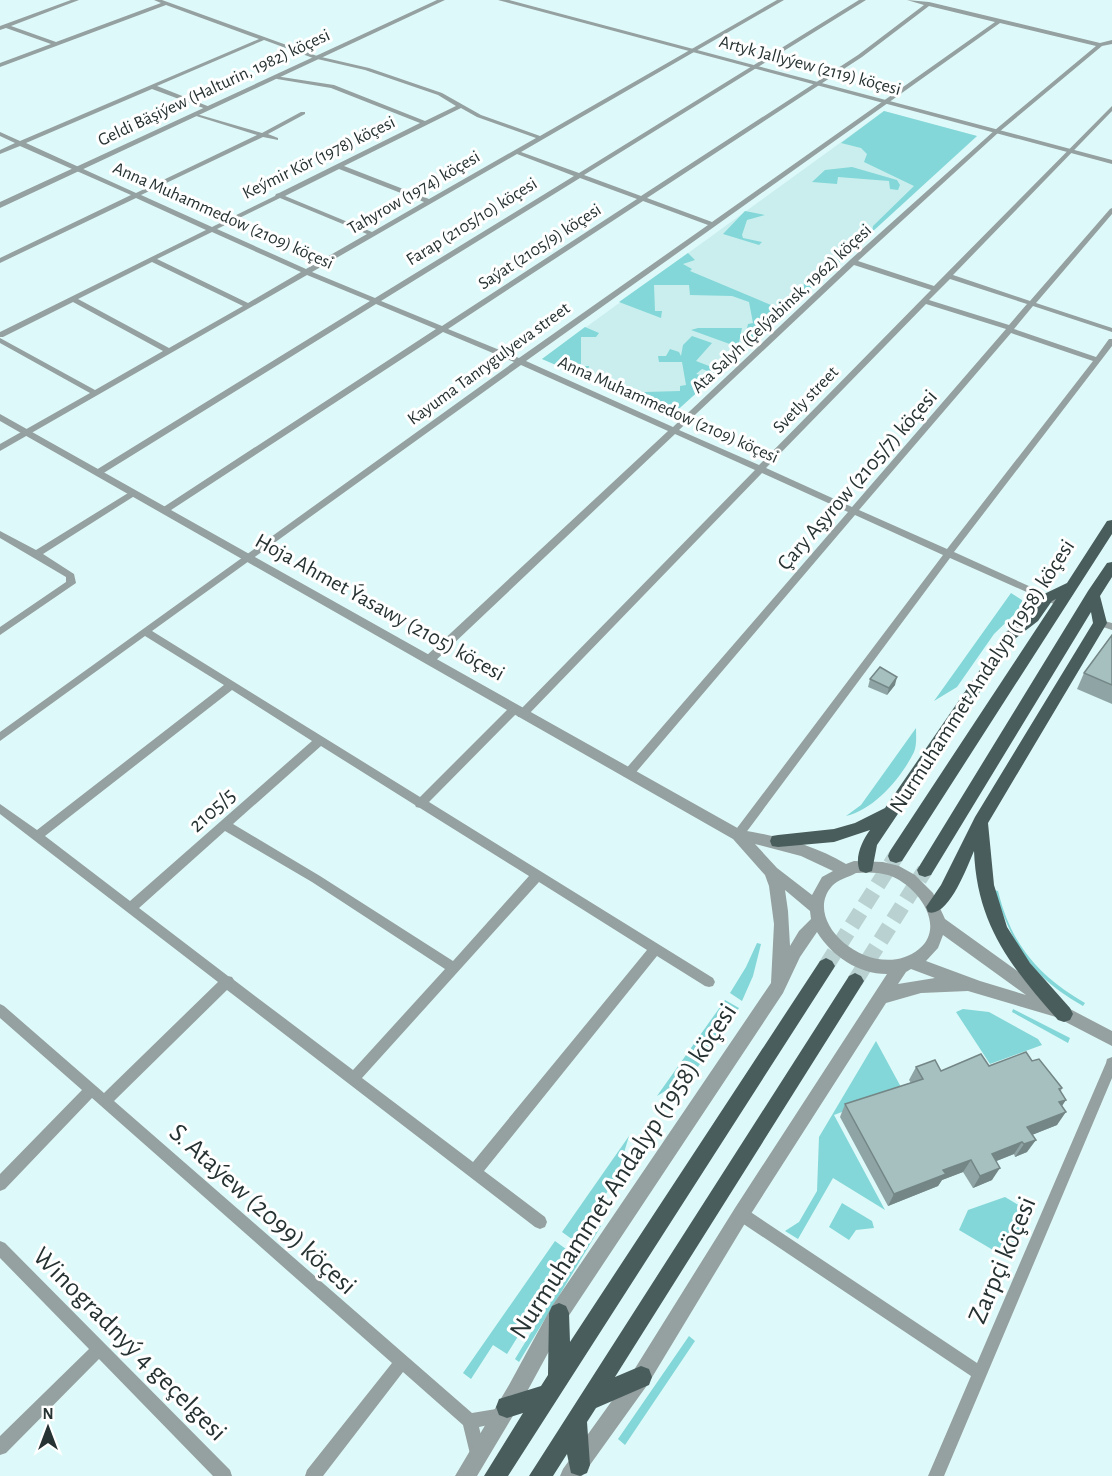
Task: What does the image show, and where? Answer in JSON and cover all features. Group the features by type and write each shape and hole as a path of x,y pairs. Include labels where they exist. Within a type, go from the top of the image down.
{"main road":[{"name":"Nurmuhammet Andalyp (1958) köçesi","path":"896,856 1053,600 1069,587 1112,524"},
{"path":"925,870 1068,634 1112,566"},
{"path":"934,907 947,890 981,821 1078,659 1106,625 1093,594"},
{"path":"866,866 869,844 1011,635 1053,600"},
{"path":"1068,634 1078,659"},
{"path":"1049,667 1078,659"},
{"path":"778,842 839,836 869,825 893,809"},
{"path":"981,821 982,871 997,927 1018,962 1064,1014"},
{"path":"495,1476 826,966"},
{"path":"540,1476 855,981"},
{"path":"553,1386 559,1312"},
{"path":"582,1410 641,1377"},
{"path":"504,1411 553,1386"},
{"path":"573,1473 582,1410"}],"street":[{"path":"3,27 76,0"},
{"path":"157,0 315,57 374,71 440,94 460,106 541,138"},
{"name":"Geldi Bäşiýew (Halturin, 1982) köçesi","path":"0,205 442,0"},
{"name":"Artyk Jallyýew (2119) köçesi","path":"501,0 1112,162"},
{"name":"Tahyrow (1974) köçesi","path":"0,448 247,305 696,51 781,0"},
{"name":"Farap (2105/10) köçesi","path":"99,472 863,0"},
{"path":"910,0 1100,45"},
{"path":"0,65 166,3"},
{"name":"Saýat (2105/9) köçesi","path":"165,510 818,83 929,4"},
{"name":"Kayuma Tanrygulyeva street","path":"0,737 246,557 999,21"},
{"path":"3,27 56,44"},
{"path":"0,152 264,38"},
{"name":"Ata Salyh (Çelýabinsk, 1962) köçesi","path":"429,660 997,130 1100,45 1112,42"},
{"path":"277,77 332,86 425,123"},
{"path":"151,86 208,108"},
{"name":"Keýmir Kör (1978) köçesi","path":"0,335 460,106"},
{"name":"Svetly street","path":"420,804 519,711 761,470 1112,108"},
{"path":"0,261 303,112"},
{"path":"195,114 263,133 276,139"},
{"name":"Anna Muhammedow (2109) köçesi","path":"0,134 306,272 444,328 1053,600"},
{"path":"516,152 712,224"},
{"path":"338,166 430,202"},
{"path":"278,195 372,234"},
{"name":"Çary Aşyrow (2105/7) köçesi","path":"628,774 1112,210"},
{"path":"151,259 247,305"},
{"path":"853,262 936,289"},
{"path":"948,276 1112,330"},
{"path":"73,299 169,351"},
{"path":"924,302 1098,360"},
{"path":"0,340 95,393"},
{"path":"738,836 948,554 1111,344"},
{"name":"Hoja Ahmet Ýasawy (2105) köçesi","path":"0,417 738,836 772,872 818,914"},
{"path":"36,554 133,493"},
{"path":"0,534 71,576 71,583 0,632"},
{"path":"146,632 709,982"},
{"path":"37,836 230,686"},
{"name":"2105/5","path":"131,908 319,741"},
{"path":"0,808 355,1077 540,1222"},
{"path":"225,825 316,879 454,968"},
{"name":"Hoja Ahmet Ýasawy (2105) köçesi","path":"738,836 778,842 817,855 844,870"},
{"path":"866,866 889,869 910,879 927,895 934,907 938,923 934,942 921,957 906,964 877,966 853,959 833,945 818,914 818,897 827,881 844,870 866,866"},
{"path":"772,872 784,920 777,988"},
{"path":"355,1077 537,877"},
{"name":"Nurmuhammet Andalyp (1958) köçesi","path":"465,1476 559,1312 777,988 799,942 818,914"},
{"path":"938,923 1064,1014 1112,1040"},
{"path":"475,1171 655,949"},
{"path":"906,964 1064,1014"},
{"path":"573,1473 641,1377 741,1214 879,999 906,964"},
{"path":"105,1101 228,981"},
{"path":"879,999 901,989 927,983 978,988"},
{"name":"S. Ataýew (2099) köçesi","path":"0,1010 470,1421"},
{"name":"Zarpçi köçesi","path":"936,1476 1112,1063"},
{"path":"0,1184 92,1089"},
{"path":"741,1214 979,1373"},
{"name":"Winogradnyý 4 geçelgesi","path":"0,1248 224,1476"},
{"path":"0,1447 98,1350"},
{"path":"313,1476 401,1363"},
{"path":"478,1456 470,1421 504,1411"}],"shaded area":[{"path":"884,111 977,136 672,415 542,359"},
{"path":"884,111 977,136 872,232 873,226 914,186 864,162 867,154 861,148 841,143"},
{"path":"852,167 897,180 900,185 898,190 890,189 889,181 838,177 837,184 812,182 825,170"},
{"path":"745,211 765,215 747,220 742,235 743,238 762,242 759,245 723,234"},
{"path":"862,235 867,237 745,349 742,348 748,324 753,323 749,302 732,296 690,295 689,285 654,285 655,311 662,311 661,318 619,302 688,253 695,260 683,264 692,269 690,271 783,310 804,290 800,288"},
{"path":"585,327 599,333 596,337 581,337 581,366 589,366 588,371 562,361 556,365 542,359"},
{"path":"742,328 738,347 691,330"},
{"path":"692,336 712,343 696,361 717,369 713,373 702,369 696,374 713,378 672,415 612,389 633,395 645,392 680,391 680,386 686,385 682,362 659,362 658,356 666,356 670,349 679,352 681,356 683,345"},
{"path":"1011,593 1022,600 1024,605 994,634 957,687 934,701"},
{"path":"916,728 914,752 902,772 877,800 846,816 861,805"},
{"path":"994,890 998,891 1010,927 1029,957 1053,982 1085,1003 1083,1006 1050,983 1026,958 1009,928"},
{"path":"757,943 761,944 753,976 742,1001 730,993"},
{"path":"725,1000 739,1008 693,1074 657,1096"},
{"path":"963,1009 989,1012 1038,1039 1042,1045 990,1064 956,1012"},
{"path":"1013,1009 1070,1038 1068,1043 1012,1012"},
{"path":"876,1041 902,1089 834,1115 885,1210 833,1178 798,1239 785,1231 799,1222 817,1191 819,1137"},
{"path":"629,1136 617,1176 576,1242 562,1232"},
{"path":"1005,1197 1030,1212 1010,1260 959,1230 968,1210"},
{"path":"842,1203 872,1221 874,1228 856,1230 849,1240 829,1227"},
{"path":"597,1224 601,1226 519,1362 515,1359"},
{"path":"555,1241 570,1252 507,1354 493,1345 471,1379 463,1373"},
{"path":"689,1336 695,1341 625,1445 618,1439"}],"building":[{"path":"1112,635 1112,685 1084,673"},
{"path":"880,667 897,677 889,688 870,679"},
{"path":"1026,1052 1032,1061 1039,1059 1062,1088 1059,1089 1066,1100 1059,1102 1066,1112 1027,1127 1036,1140 1024,1144 1022,1142 992,1154 1000,1168 980,1176 971,1160 943,1170 946,1174 894,1194 845,1104 923,1079 916,1067 935,1060 941,1071 981,1054 989,1066"}],"tunnel":[{"path":"826,966 896,856"},
{"path":"855,981 925,870"}]}
